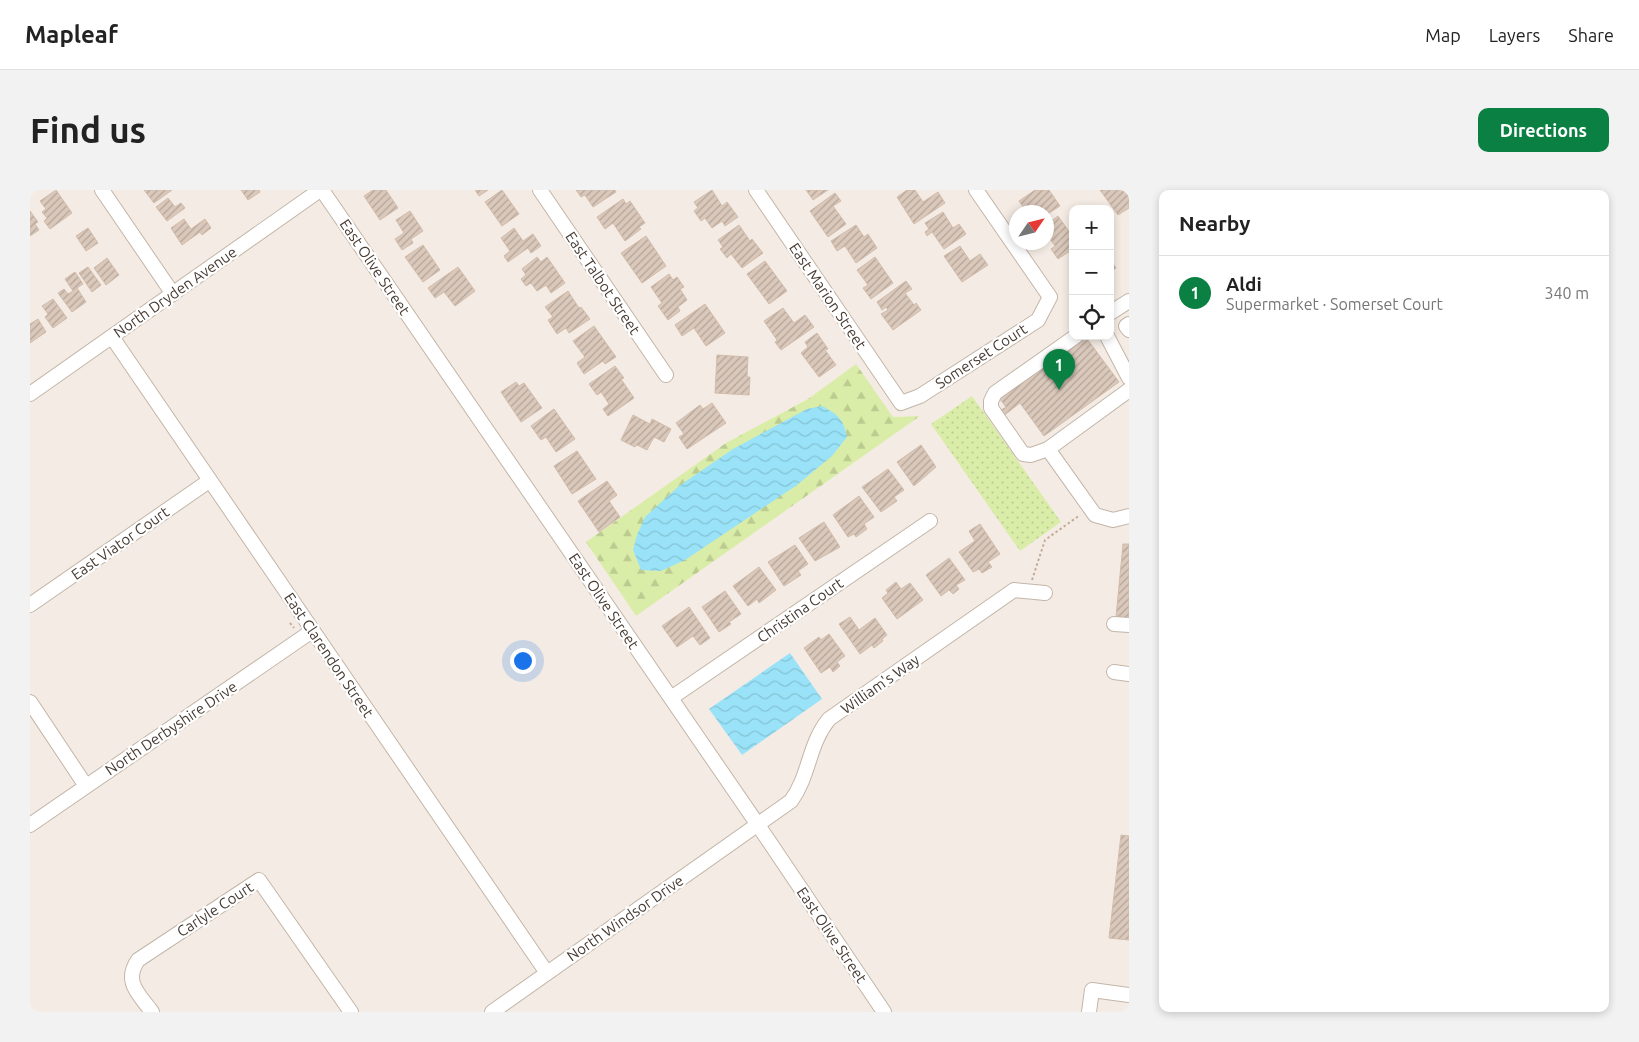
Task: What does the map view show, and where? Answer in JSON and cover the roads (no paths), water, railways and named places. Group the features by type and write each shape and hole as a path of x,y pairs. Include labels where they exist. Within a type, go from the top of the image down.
{"street":[{"path":"102,190 174,294"},
{"name":"North Dryden Avenue","path":"30,394 321,190"},
{"name":"East Olive Street","path":"321,190 758,825 884,1012"},
{"name":"East Talbot Street","path":"540,190 666,375"},
{"name":"East Marion Street","path":"756,190 901,402"},
{"name":"Somerset Court","path":"901,402 920,396 1038,320 1050,297 976,190"},
{"path":"1114,310 1129,301"},
{"path":"1129,324 1126,326 1129,330"},
{"name":"East Clarendon Street","path":"112,337 547,973"},
{"path":"1070,340 995,392 991,401 991,408 1023,454 1031,456 1048,449 1129,390"},
{"path":"1109,340 1129,378"},
{"path":"1048,449 1095,515 1113,520 1129,516"},
{"name":"East Viator Court","path":"30,605 209,481"},
{"name":"Christina Court","path":"671,698 930,521"},
{"name":"William's Way","path":"758,825 791,801 800,789 813,746 820,730 829,719 1014,590 1045,593"},
{"path":"1114,624 1129,625"},
{"name":"North Derbyshire Drive","path":"30,825 312,630"},
{"path":"1114,672 1129,674"},
{"path":"30,702 86,786"},
{"name":"North Windsor Drive","path":"492,1012 758,825"},
{"name":"Carlyle Court","path":"152,1012 132,981 131,973 138,960 259,880 351,1012"},
{"path":"1089,1012 1092,990 1129,995"}],"water":[{"path":"822,406 842,421 847,437 832,456 797,485 685,560 661,571 641,570 633,550 645,517 679,486 733,449 807,409"},
{"path":"790,653 822,699 742,755 709,709"}],"place":[{"name":"Aldi","path":"1059,390"}]}
